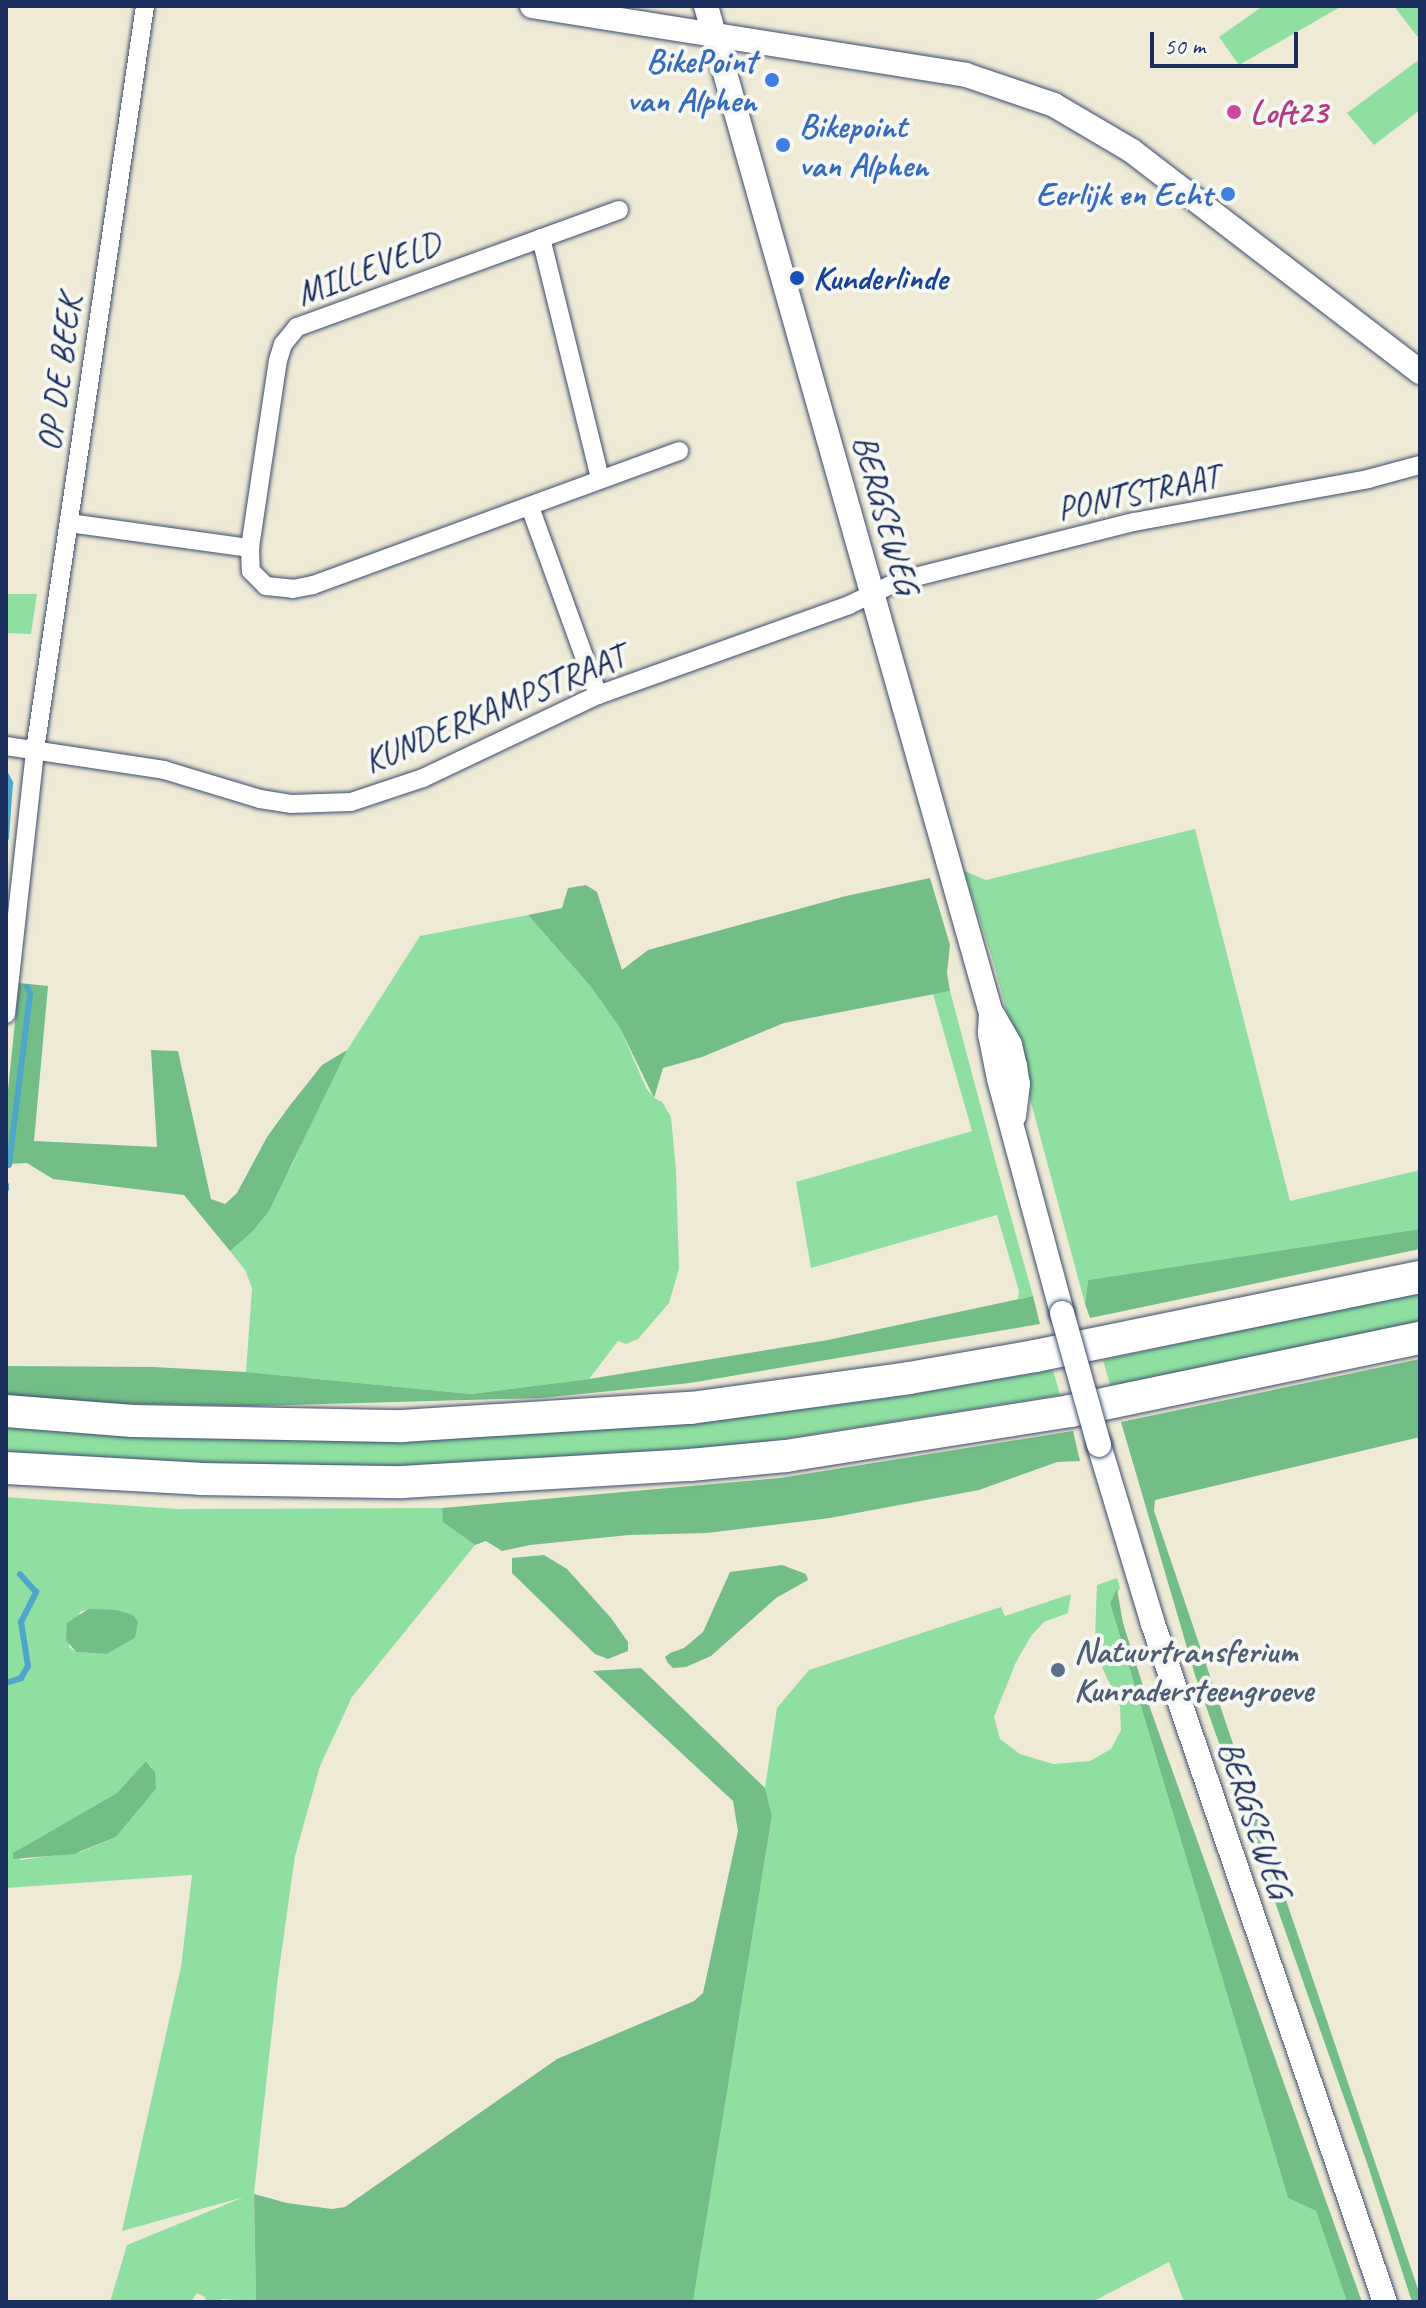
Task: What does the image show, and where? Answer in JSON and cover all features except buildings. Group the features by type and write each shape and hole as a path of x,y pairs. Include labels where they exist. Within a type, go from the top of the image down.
{"highway":[{"path":"6,1411 148,1422 387,1426 691,1408 810,1393 1021,1358 1420,1277"},
{"path":"6,1468 200,1479 402,1482 690,1465 786,1456 1070,1411 1420,1338"}],"street":[{"name":"OP DE BEEK","path":"6,1014 11,928 35,750 145,6"},
{"path":"532,6 966,75 1054,105 1132,151 1420,372"},
{"name":"BERGSEWEG","path":"706,6 991,1013 990,1034 999,1079 1013,1121 1099,1445 1153,1624 1385,2302"},
{"name":"MILLEVELD","path":"619,210 297,327 283,344 278,360 250,548 251,571 266,586 293,589 313,585 679,451"},
{"path":"541,238 600,479"},
{"name":"PONTSTRAAT","path":"874,595 899,581 1134,522 1368,479 1420,465"},
{"path":"530,507 598,695"},
{"path":"69,523 250,548"},
{"name":"KUNDERKAMPSTRAAT","path":"6,746 164,770 260,799 291,804 351,802 423,778 598,695 874,595"}],"green space":[{"path":"1263,6 1342,6 1239,65 1219,37"},
{"path":"1394,6 1420,6 1420,40 1403,18"},
{"path":"1420,59 1420,110 1374,145 1347,113"},
{"path":"6,594 37,594 31,634 6,633"},
{"path":"1195,829 1290,1201 1420,1170 1420,1229 1088,1280 1085,1304 994,964 964,871 986,880"},
{"path":"930,878 950,945 947,973 950,991 784,1023 702,1057 663,1068 654,1098 620,1028 591,987 528,915 562,908 568,888 586,885 597,892 622,970 648,950 846,896"},
{"path":"528,915 591,987 620,1028 646,1088 662,1102 671,1117 679,1269 669,1303 638,1339 626,1344 618,1341 589,1379 471,1394 246,1372 252,1288 245,1270 230,1251 251,1233 291,1167 337,1066 420,936"},
{"path":"19,983 48,986 34,1141 157,1147 151,1050 178,1051 211,1199 225,1204 237,1193 267,1137 291,1104 322,1065 347,1050 269,1211 251,1233 230,1251 184,1195 53,1179 27,1163 6,1164 6,1109"},
{"path":"950,991 1033,1296 1018,1299 1019,1291 997,1215 811,1268 796,1182 972,1131 933,994"},
{"path":"1420,1229 1420,1249 1090,1318 1085,1304 1088,1280"},
{"path":"1420,1292 1420,1321 1174,1374 1110,1385 1103,1360"},
{"path":"1033,1296 1040,1324 690,1383 541,1398 251,1406 80,1403 6,1396 6,1366 153,1367 246,1372 471,1394 589,1379 828,1340"},
{"path":"1420,1359 1420,1437 1155,1500 1154,1511 1420,2295 1420,2302 1412,2302 1367,2163 1195,1675 1121,1422"},
{"path":"1053,1370 1060,1395 719,1449 412,1471 6,1457 6,1423 696,1423 903,1396"},
{"path":"1073,1431 1080,1461 1057,1462 979,1490 830,1518 707,1533 629,1535 530,1545 502,1551 486,1541 475,1545 443,1522 442,1508 780,1478"},
{"path":"6,1497 177,1509 442,1508 444,1522 475,1545 352,1697 320,1766 295,1856 278,1977 254,2193 256,2302 222,2299 222,2302 206,2302 205,2297 197,2293 191,2302 110,2302 127,2245 244,2197 122,2231 181,1967 192,1875 6,1888","holes":["88,1609 125,1612 135,1638 107,1654 76,1652 69,1647 80,1612","146,1761 152,1767 156,1789 116,1837 81,1852 20,1860 18,1850 117,1793"]},
{"path":"544,1555 567,1569 611,1618 628,1642 628,1651 608,1659 595,1654 512,1573 512,1558"},
{"path":"782,1565 806,1574 808,1580 776,1598 711,1656 686,1667 673,1668 668,1663 665,1657 684,1648 703,1632 730,1572"},
{"path":"1117,1578 1120,1588 1110,1603 1288,2198 1316,2211 1347,2302 1184,2302 1169,2262 1092,2302 693,2302 772,1817 765,1788 777,1708 809,1670 1001,1607 1005,1616 1071,1594 1068,1613 1044,1622 1031,1636 1016,1662 994,1717 1000,1739 1020,1754 1053,1764 1090,1761 1111,1749 1121,1730 1120,1706 1100,1663 1095,1637 1097,1585"},
{"path":"1117,1589 1123,1623 1150,1708 1362,2302 1347,2302 1316,2211 1288,2198 1110,1603"},
{"path":"88,1609 117,1610 133,1615 138,1622 135,1638 107,1654 76,1652 66,1640 67,1623"},
{"path":"641,1668 765,1788 772,1816 693,2302 256,2302 254,2194 287,2203 332,2209 345,2207 557,2059 694,2001 703,1993 738,1831 733,1801 593,1671"},
{"path":"146,1761 155,1772 156,1789 116,1837 74,1854 13,1859 13,1853 117,1793"}],"waterway":[{"path":"6,775 10,783 6,838"},
{"path":"9,1165 30,993 27,987"},
{"path":"6,1683 21,1678 28,1666 21,1622 36,1592 20,1574"}],"place":[{"name":"BikePoint van Alphen","path":"772,80"},
{"name":"Loft23","path":"1234,112"},
{"name":"Bikepoint van Alphen","path":"783,145"},
{"name":"Eerlijk en Echt","path":"1228,194"},
{"name":"Kunderlinde","path":"797,278"},
{"name":"Natuurtransferium Kunradersteengroeve","path":"1058,1670"}]}
